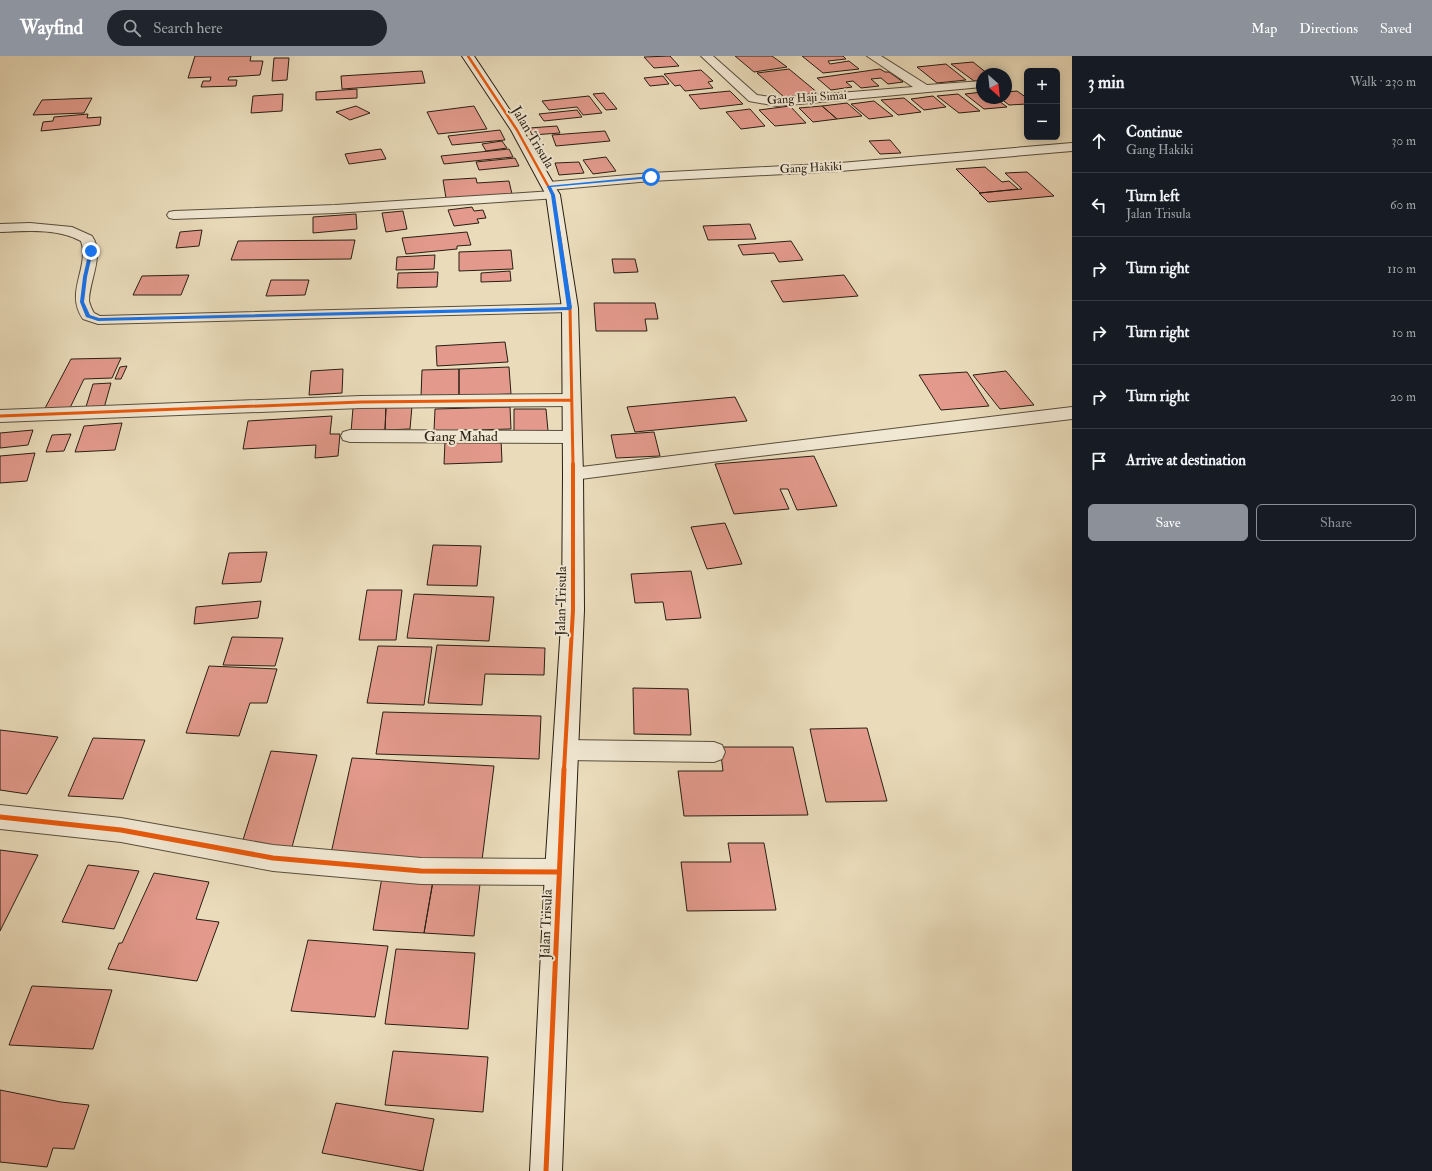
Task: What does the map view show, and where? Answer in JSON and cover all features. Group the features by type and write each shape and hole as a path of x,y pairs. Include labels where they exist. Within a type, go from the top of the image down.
{"street":[{"name":"Jalan Trisula","path":"468,56 517,130 551,190 570,308 573,474 573,610 559,872 546,1171"},
{"name":"Gang Haji Simai","path":"707,56 753,98 765,102 976,85"},
{"path":"873,56 925,89"},
{"name":"Gang Hakiki","path":"174,215 334,209 551,190 651,177 840,167 1072,147"},
{"path":"0,416 361,402 571,400"},
{"path":"573,474 743,452 1072,413"},
{"name":"Gang Mahad","path":"350,436 572,437"},
{"path":"0,817 121,830 273,858 421,871 559,872"}],"lane":[{"path":"0,228 30,227 72,231 87,239 91,251 85,277 82,302 88,316 98,320 570,308"},
{"path":"565,750 714,752"}],"building":[{"path":"195,56 251,56 250,61 263,61 260,75 229,77 228,80 237,80 236,86 201,87 203,81 210,81 211,77 188,78"},
{"path":"670,56 679,66 654,68 644,57"},
{"path":"735,56 772,56 787,67 754,72"},
{"path":"802,56 843,56 846,59 828,61 830,64 849,61 859,69 823,73"},
{"path":"274,58 289,58 287,80 272,81"},
{"path":"973,62 980,68 976,68 976,81 974,81 951,64"},
{"path":"946,64 966,80 937,83 917,67"},
{"path":"789,69 818,93 784,97 757,73"},
{"path":"880,69 885,72 889,72 903,82 888,84 881,78 871,79 879,86 861,88 853,81 846,82 852,87 831,90 817,78"},
{"path":"701,70 713,81 708,82 713,88 685,91 680,85 675,86 664,74"},
{"path":"422,71 425,83 342,89 341,76"},
{"path":"663,76 669,84 650,86 644,78"},
{"path":"357,89 357,98 316,100 316,92"},
{"path":"730,91 743,104 700,109 689,95"},
{"path":"1012,91 1017,91 1024,96 1024,104 1008,104 1012,104"},
{"path":"604,93 617,109 606,110 593,94"},
{"path":"976,93 976,103 965,94"},
{"path":"283,94 282,111 251,113 253,96"},
{"path":"958,94 980,111 959,113 937,96"},
{"path":"589,96 602,113 583,115 577,107 549,110 542,101"},
{"path":"933,96 946,107 924,110 911,99"},
{"path":"92,98 84,113 33,115 42,100"},
{"path":"904,98 921,112 898,115 881,100"},
{"path":"874,101 893,116 869,119 851,104"},
{"path":"847,103 862,116 837,119 822,106"},
{"path":"978,104 1003,104 1007,107 984,109"},
{"path":"356,106 370,113 350,120 336,112"},
{"path":"474,106 487,129 438,134 427,112"},
{"path":"790,106 806,123 775,126 759,110"},
{"path":"822,106 837,119 813,122 799,108"},
{"path":"750,109 765,126 741,129 726,112"},
{"path":"577,110 582,117 544,121 539,114"},
{"path":"88,114 87,118 101,117 100,125 41,131 43,122 53,121 54,117"},
{"path":"557,126 560,133 532,135 529,128"},
{"path":"500,130 505,140 452,145 448,136"},
{"path":"605,131 610,141 556,146 552,135"},
{"path":"890,140 901,153 880,154 869,141"},
{"path":"502,141 507,148 486,151 482,144"},
{"path":"381,149 386,159 349,164 345,154"},
{"path":"509,149 513,157 444,164 441,156"},
{"path":"606,157 616,171 593,174 583,160"},
{"path":"515,158 519,166 479,170 476,162"},
{"path":"579,162 584,173 559,175 555,163"},
{"path":"985,167 1002,182 1009,181 1018,189 980,193 956,169"},
{"path":"1027,172 1054,196 988,202 979,193 1022,189 1005,173"},
{"path":"476,178 477,183 509,181 512,194 446,198 443,180"},
{"path":"472,207 474,211 483,210 486,218 477,219 479,223 454,226 448,210"},
{"path":"403,211 407,229 386,232 382,213"},
{"path":"356,214 357,229 313,233 313,217"},
{"path":"750,224 756,239 708,240 703,226"},
{"path":"202,230 199,246 176,248 180,232"},
{"path":"467,232 471,245 457,246 457,249 406,254 402,238"},
{"path":"355,240 351,259 231,260 238,241"},
{"path":"791,241 803,260 779,262 774,253 743,255 738,245"},
{"path":"511,250 513,269 459,271 459,252"},
{"path":"435,255 434,269 396,270 397,257"},
{"path":"612,259 635,259 638,272 614,273"},
{"path":"510,271 511,281 481,282 481,273"},
{"path":"438,272 437,287 397,288 398,273"},
{"path":"189,275 181,295 133,295 142,276"},
{"path":"844,275 858,296 783,302 771,281"},
{"path":"271,280 309,280 305,295 266,296"},
{"path":"594,303 655,303 658,319 645,319 647,331 596,331"},
{"path":"505,342 508,362 437,366 436,346"},
{"path":"121,358 112,378 84,379 68,412 43,412 71,359"},
{"path":"127,366 121,379 115,379 120,367"},
{"path":"509,367 511,394 459,396 459,369"},
{"path":"343,369 342,393 309,395 311,371"},
{"path":"459,369 459,396 421,397 422,370"},
{"path":"1006,371 1034,405 1000,409 973,375"},
{"path":"967,372 989,406 941,410 919,375"},
{"path":"111,383 104,408 85,410 93,384"},
{"path":"735,397 747,421 635,432 627,407"},
{"path":"412,406 410,429 385,430 386,407"},
{"path":"386,407 385,430 351,432 353,408"},
{"path":"510,407 511,429 434,431 435,409"},
{"path":"514,409 546,409 548,431 514,432"},
{"path":"332,416 330,434 340,434 338,456 315,458 316,445 243,449 248,421"},
{"path":"122,423 115,450 75,452 84,426"},
{"path":"33,430 28,445 0,448 0,433"},
{"path":"654,432 660,456 616,458 611,435"},
{"path":"71,434 64,451 46,452 52,435"},
{"path":"501,439 502,462 444,464 445,441"},
{"path":"35,453 27,481 0,483 0,456"},
{"path":"814,456 837,506 797,510 788,489 780,489 789,509 734,514 715,464"},
{"path":"725,523 742,564 707,569 691,527"},
{"path":"433,545 481,546 477,586 427,585"},
{"path":"267,552 261,582 222,584 229,553"},
{"path":"691,571 701,618 666,620 663,602 635,603 631,574"},
{"path":"367,590 402,590 396,640 359,640"},
{"path":"414,594 494,597 489,641 407,638"},
{"path":"261,601 258,618 194,624 196,607"},
{"path":"232,637 283,638 275,666 223,665"},
{"path":"437,645 545,648 544,675 485,674 482,705 428,703"},
{"path":"378,646 432,647 424,705 367,703"},
{"path":"209,666 277,669 267,703 250,703 239,736 186,733"},
{"path":"633,688 688,689 691,735 634,734"},
{"path":"383,712 541,716 539,759 376,754"},
{"path":"867,728 887,801 826,802 810,729"},
{"path":"0,730 58,737 27,794 0,790"},
{"path":"93,738 145,740 123,799 68,796"},
{"path":"720,747 793,747 808,815 684,816 678,771 723,771"},
{"path":"271,751 317,755 292,847 242,843"},
{"path":"352,758 494,766 481,868 330,858"},
{"path":"728,843 764,843 776,910 687,911 681,862 731,862"},
{"path":"0,850 38,855 0,931"},
{"path":"88,865 139,871 114,929 62,922"},
{"path":"154,873 209,882 196,919 219,922 197,981 108,969 119,943 122,943"},
{"path":"382,877 433,881 424,933 373,930"},
{"path":"433,881 480,884 474,936 424,933"},
{"path":"308,940 388,946 375,1017 291,1011"},
{"path":"396,949 475,953 468,1029 385,1024"},
{"path":"32,986 112,990 93,1049 9,1045"},
{"path":"393,1051 488,1057 483,1112 385,1105"},
{"path":"0,1090 61,1102 89,1105 74,1149 53,1148 47,1167 0,1162"},
{"path":"336,1103 434,1119 423,1171 322,1153"}],"cycle path":[{"path":"468,56 517,130 553,195 570,308 573,474 573,610 559,872 546,1171"},
{"path":"0,416 361,402 571,400"},
{"path":"0,817 121,830 273,858 421,871 559,872"}],"route":[{"path":"91,251 85,277 82,302 88,316 98,320 570,308 553,195 549,186 651,177"}]}
